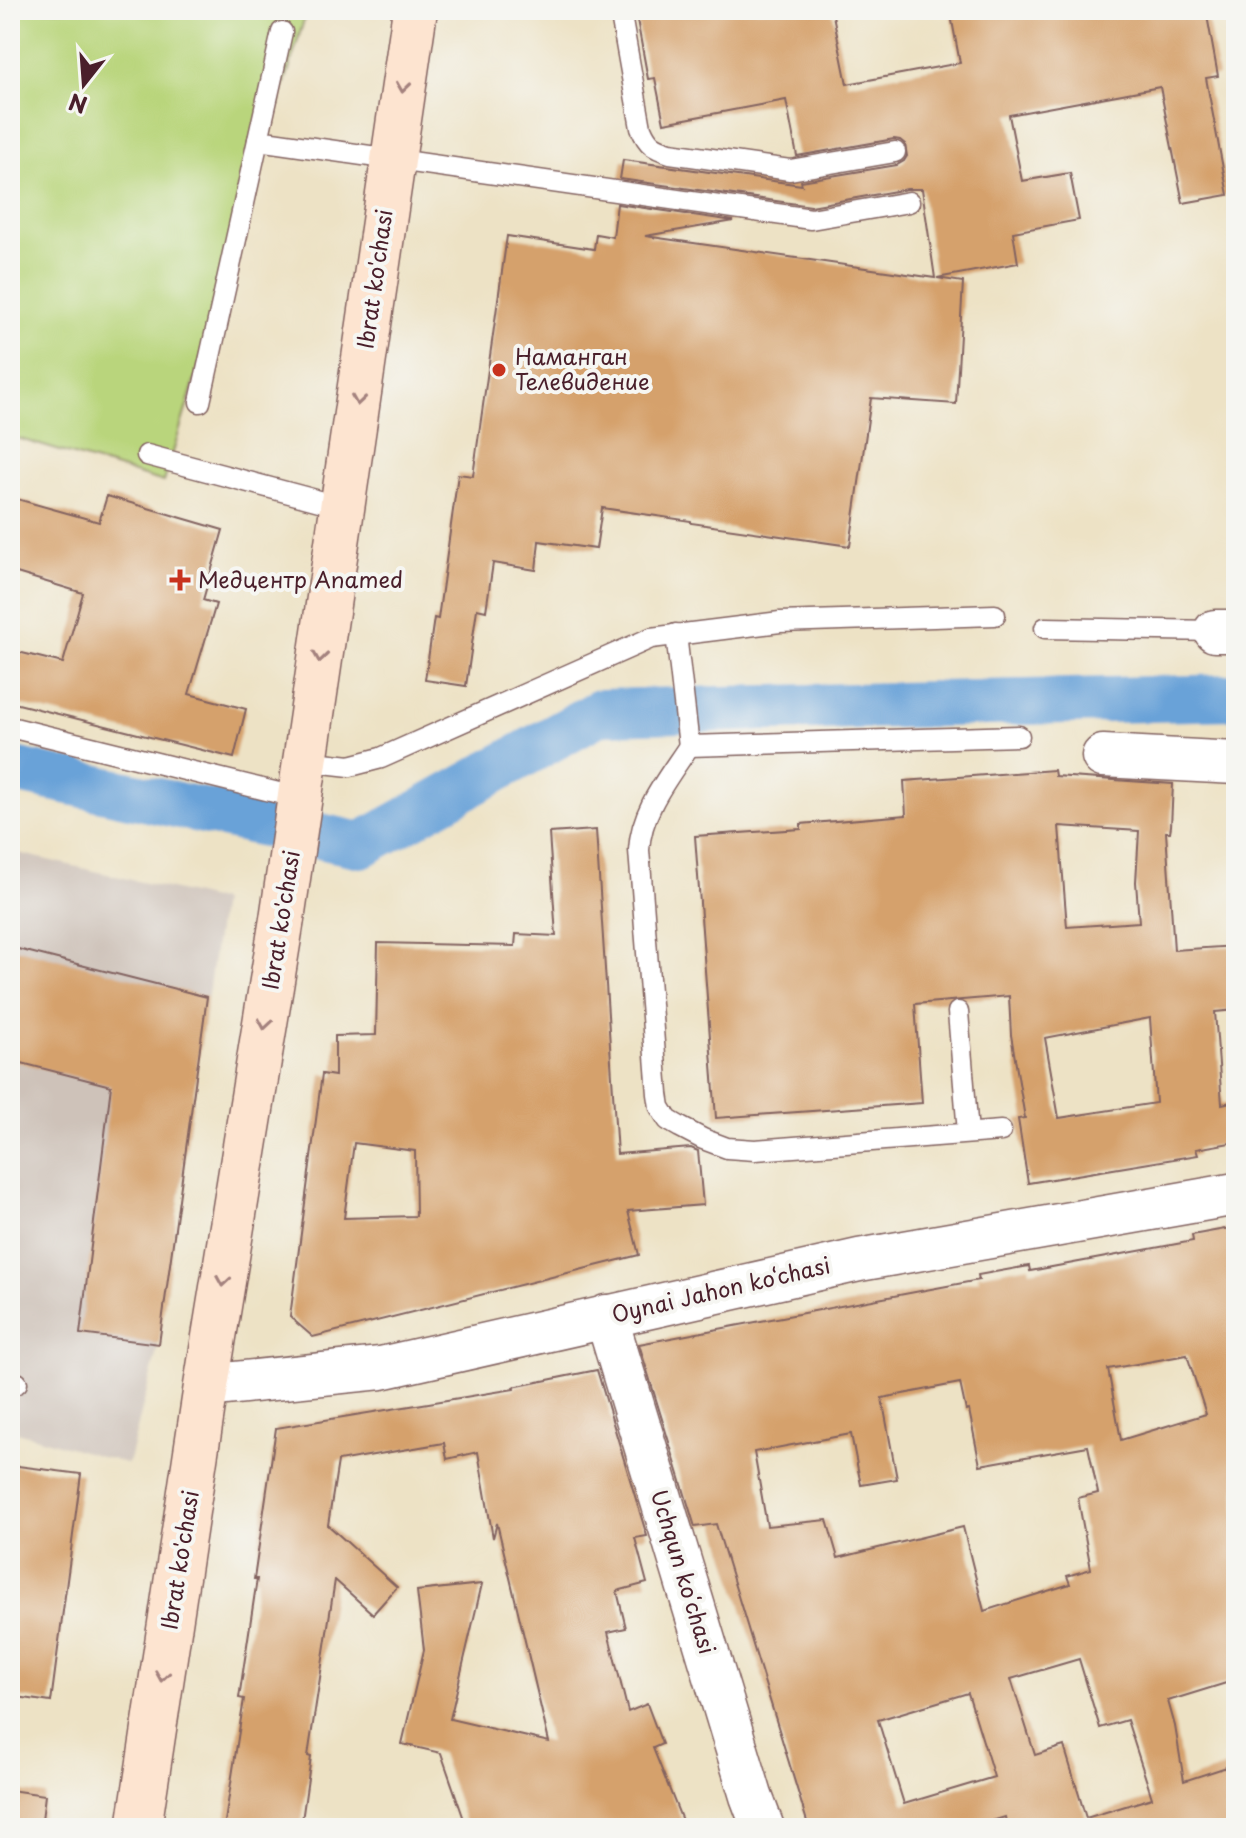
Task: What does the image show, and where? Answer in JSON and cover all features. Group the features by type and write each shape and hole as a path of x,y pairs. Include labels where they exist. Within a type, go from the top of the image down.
{"main road":[{"name":"Ibrat ko'chasi","path":"139,1828 206,1386 282,919 415,10"}],"street":[{"path":"1103,756 1236,763"},
{"name":"Oynai Jahon ko‘chasi","path":"206,1386 381,1368 859,1260 1236,1194"},
{"name":"Uchqun koʻchasi","path":"606,1316 763,1828"}],"lane":[{"path":"620,10 641,128 646,140 656,148 670,153 790,170 895,152"},
{"path":"200,402 282,32"},
{"path":"258,140 811,219 909,202"},
{"path":"147,455 342,507"},
{"path":"10,727 300,790 651,638 677,644 780,622 995,615"},
{"path":"1045,628 1226,631"},
{"path":"677,644 688,738 645,818 639,850 658,1094 660,1107 668,1120 727,1148 755,1150 1001,1131"},
{"path":"688,738 1019,736"},
{"path":"958,1012 968,1133"}],"shaded area":[{"path":"10,851 221,901 159,1343 128,1464 10,1430"}],"green space":[{"path":"10,10 307,10 164,482 10,436"}],"building":[{"path":"656,10 832,10 847,84 960,63 950,10 1206,10 1218,76 1206,78 1228,195 1183,203 1160,87 1009,115 1022,181 1070,173 1079,220 1013,232 1018,263 937,278 963,282 956,404 871,398 850,546 602,508 596,549 539,541 536,570 493,563 486,611 477,609 466,686 425,680 434,618 438,619 458,474 473,476 507,236 594,249 596,234 613,237 617,204 734,221 645,236 935,278 922,189 811,206 620,179 623,160 802,185 801,181 897,165 907,156 905,144 894,139 797,156 786,100 664,123 655,78 648,79 636,14"},
{"path":"107,496 223,530 203,600 216,604 189,694 246,709 234,758 10,702 10,650 63,663 83,593 10,571 10,497 99,522"},
{"path":"1054,770 1055,776 1173,784 1171,826 1170,832 1166,832 1174,950 1236,946 1236,1010 1215,1012 1222,1104 1236,1101 1236,1142 1196,1149 1198,1155 1028,1183 1018,1119 1025,1118 1011,1035 1009,996 915,1004 922,1103 716,1118 695,836 801,829 801,824 906,815 904,781","holes":["1059,826 1139,831 1136,882 1139,922 1067,927","1150,1018 1156,1103 1059,1118 1045,1038"]},
{"path":"596,830 617,1154 691,1148 698,1151 703,1205 628,1211 639,1255 313,1337 290,1317 322,1074 335,1076 335,1036 376,1035 378,943 515,946 516,934 556,936 549,833","holes":["354,1143 415,1151 416,1216 344,1218"]},
{"path":"10,947 207,997 159,1344 80,1334 111,1086 10,1060"},
{"path":"1236,1227 1236,1680 1168,1701 1184,1781 1236,1764 1236,1828 1008,1828 1005,1817 969,1828 809,1828 716,1524 695,1527 639,1344 979,1280 978,1275 1029,1266 1030,1271 1193,1241 1192,1235","holes":["1187,1355 1206,1414 1121,1440 1108,1369","960,1383 980,1465 1088,1446 1098,1493 1078,1498 1091,1569 1067,1576 1070,1584 984,1611 963,1527 838,1558 827,1520 767,1526 754,1452 851,1434 861,1485 897,1479 882,1398","1079,1659 1100,1728 1127,1720 1152,1798 1086,1818 1064,1746 1035,1755 1011,1679","968,1693 994,1777 904,1804 878,1720"]},
{"path":"597,1370 647,1536 635,1538 647,1583 617,1591 626,1628 608,1632 628,1712 647,1704 662,1744 653,1748 685,1828 467,1828 441,1753 402,1744 424,1650 417,1591 482,1584 450,1719 549,1742 497,1523 493,1538 478,1452 447,1459 444,1443 338,1461 328,1525 397,1587 373,1614 335,1580 308,1756 311,1757 301,1828 224,1828 244,1699 239,1698 276,1428 514,1389"},
{"path":"10,1465 81,1474 51,1702 10,1696"},
{"path":"10,1790 45,1795 41,1828 10,1828"}],"waterway":[{"path":"10,769 361,845 600,712 1236,697"}],"place":[{"name":"Наманган Телевидение","path":"499,370"},
{"name":"Медцентр Anamed","path":"180,580"}]}
